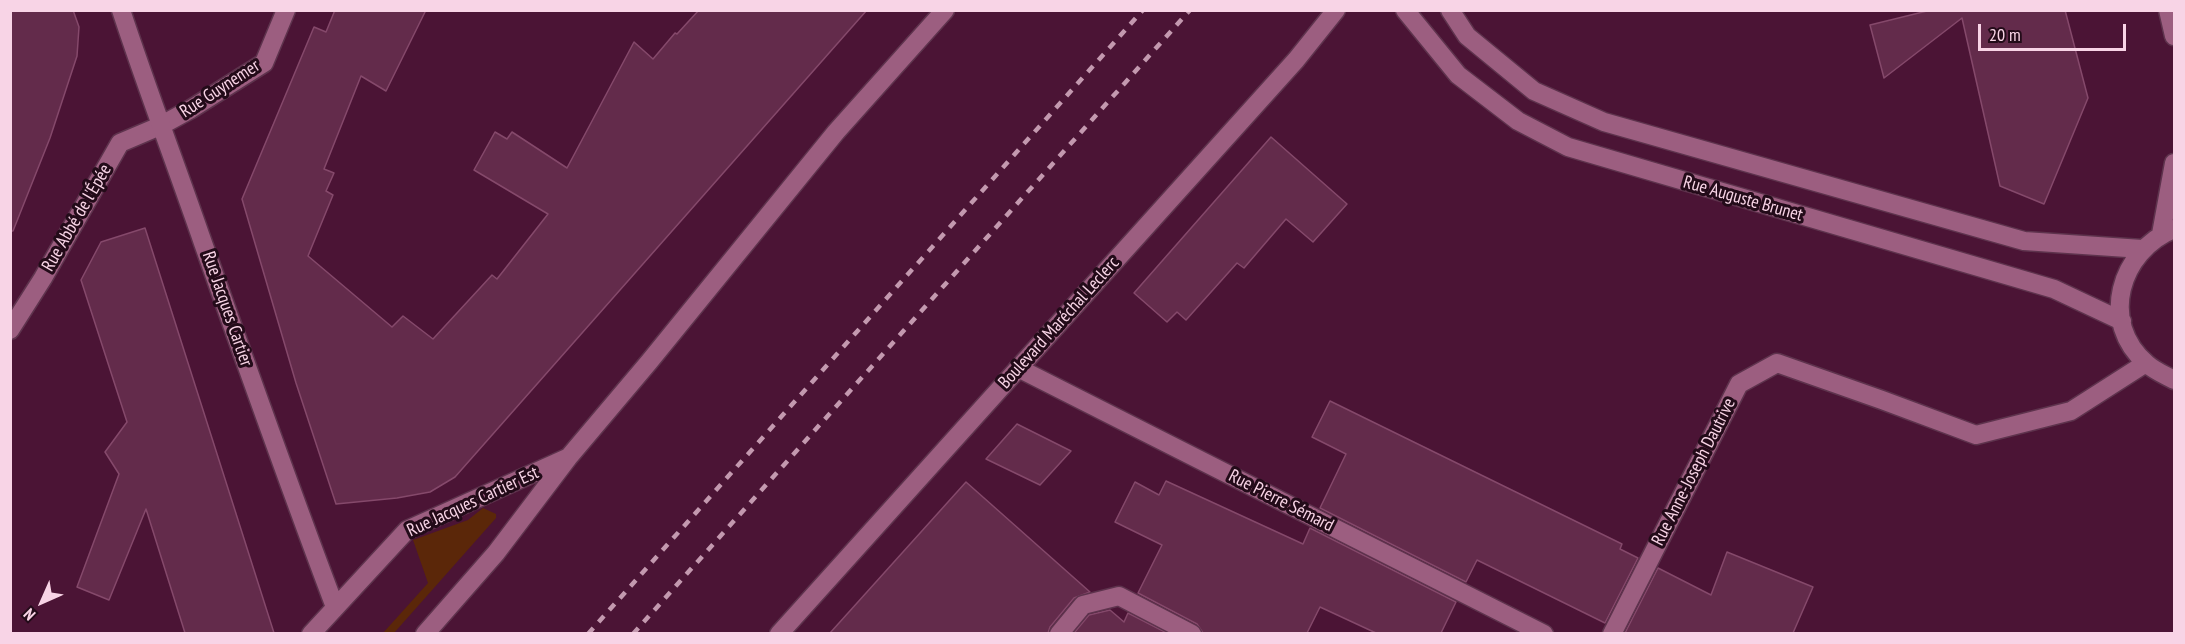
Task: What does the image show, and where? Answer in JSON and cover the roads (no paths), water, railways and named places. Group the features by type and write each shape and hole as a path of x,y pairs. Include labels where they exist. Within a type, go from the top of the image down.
{"street":[{"name":"Rue Jacques Cartier","path":"121,10 159,126 188,201 294,501 335,607"},
{"name":"Rue Guynemer","path":"159,126 191,109 264,63 286,10"},
{"path":"425,633 496,553 568,458 836,132 945,10"},
{"name":"Boulevard Maréchal Leclerc","path":"779,633 1296,60 1336,10"},
{"name":"Rue Auguste Brunet","path":"1405,10 1458,75 1518,121 1568,147 2054,290 2122,321"},
{"name":"Rue Auguste Brunet","path":"1450,10 1467,36 1534,91 1604,122 2024,241 2142,249"},
{"path":"2168,10 2175,36"},
{"name":"Rue Abbé de l'Épée","path":"13,321 43,278 120,143 159,126"},
{"path":"2175,163 2168,232 2142,249 2130,265 2123,283 2120,302 2122,321 2128,339 2146,363 2175,380"},
{"name":"Rue Anne-Joseph Dautrive","path":"1612,633 1739,384 1777,363 1976,435 2071,411 2146,363"},
{"name":"Rue Pierre Sémard","path":"1018,368 1515,627 1544,633"},
{"name":"Rue Jacques Cartier Est","path":"311,633 407,530 568,458"},
{"path":"1059,633 1083,605 1119,596 1192,633"}],"railway":[{"path":"588,634 1143,10"},
{"path":"633,634 1190,10"}]}
